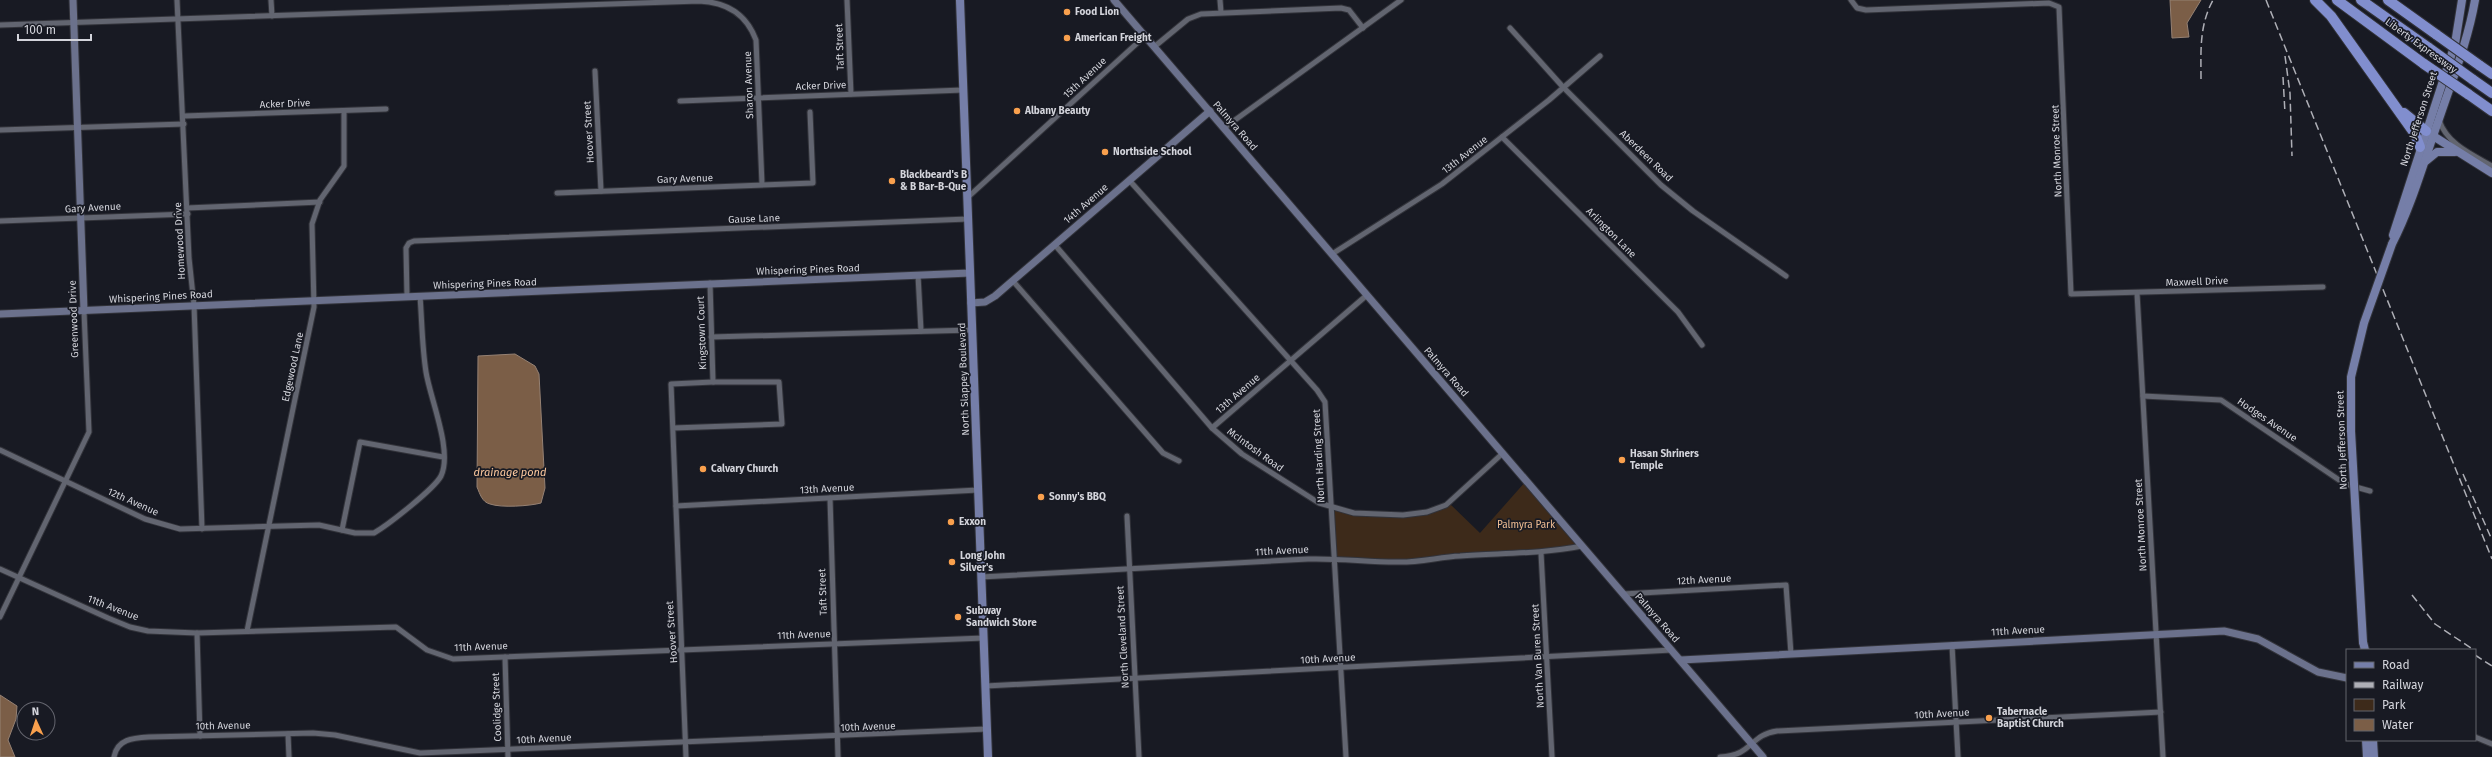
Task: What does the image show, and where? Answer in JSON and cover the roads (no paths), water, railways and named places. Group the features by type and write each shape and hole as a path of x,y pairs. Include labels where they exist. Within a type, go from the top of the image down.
{"highway":[{"path":"2315,0 2331,16 2417,137 2420,147"},
{"name":"Liberty Expressway","path":"2337,0 2424,64 2492,111"},
{"name":"Liberty Expressway","path":"2361,0 2492,93"},
{"path":"2388,0 2492,74"},
{"path":"2392,102 2429,134"}],"main road":[{"name":"North Slappey Boulevard","path":"960,0 988,757"},
{"name":"North Jefferson Street","path":"2364,647 2352,445 2351,377 2364,323 2392,244 2401,226 2423,167 2429,134 2455,44 2462,0"},
{"name":"North Jefferson Street","path":"2392,244 2396,222 2420,147 2438,120 2463,47 2475,0"},
{"path":"2429,134 2492,173"},
{"path":"2423,167 2429,157 2437,152 2446,150 2459,153"},
{"path":"2366,741 2367,757"},
{"path":"2373,741 2374,757"}],"street":[{"name":"Greenwood Drive","path":"0,617 89,432 73,0"},
{"name":"Homewood Drive","path":"177,0 184,116 187,208 194,305 202,529"},
{"path":"271,0 272,16"},
{"name":"Taft Street","path":"847,0 851,94"},
{"name":"Palmyra Road","path":"1114,0 1681,660 1762,757"},
{"path":"1220,0 1221,12"},
{"path":"1224,128 1401,0"},
{"name":"Sharon Avenue","path":"0,25 652,2 699,1 719,3 739,14 750,26 756,40 762,184"},
{"name":"North Monroe Street","path":"1852,1 1858,8 1866,10 2049,3 2059,7 2071,294"},
{"path":"1154,47 1188,19 1201,14 1221,12 1340,8 1349,10 1363,28"},
{"name":"Aberdeen Road","path":"1510,28 1563,87 1673,195 1786,276"},
{"name":"15th Avenue","path":"967,198 1145,36"},
{"name":"13th Avenue","path":"1332,254 1442,184 1502,137 1600,56"},
{"name":"Hoover Street","path":"595,72 601,191"},
{"name":"Acker Drive","path":"680,101 963,90"},
{"name":"Acker Drive","path":"184,116 386,109"},
{"name":"Edgewood Lane","path":"247,631 314,300 312,234 314,214 320,202 344,166 344,111"},
{"name":"Gary Avenue","path":"557,193 813,183 810,112"},
{"name":"14th Avenue","path":"971,304 990,300 1210,112"},
{"path":"2438,120 2442,131 2448,138 2492,166"},
{"path":"0,130 184,124"},
{"name":"Arlington Lane","path":"1502,137 1678,312 1702,346"},
{"name":"North Harding Street","path":"1129,180 1317,390 1325,402 1346,757"},
{"path":"187,208 320,202"},
{"name":"Gary Avenue","path":"0,221 188,214"},
{"name":"Gause Lane","path":"407,296 406,248 409,243 541,236 968,219"},
{"name":"McIntosh Road","path":"1055,245 1212,428 1248,458 1319,503 1331,508 1354,513 1403,515 1437,509 1446,505 1503,453"},
{"name":"Whispering Pines Road","path":"0,314 970,273"},
{"path":"918,275 921,331"},
{"path":"1013,281 1164,453 1179,461"},
{"name":"Kingstown Court","path":"710,283 713,382"},
{"name":"Maxwell Drive","path":"2071,294 2322,287"},
{"name":"North Monroe Street","path":"2137,293 2163,757"},
{"name":"13th Avenue","path":"1212,428 1367,295"},
{"name":"12th Avenue","path":"0,450 145,519 180,529 319,525 366,534 374,533 382,529 437,481 443,468 441,428 426,372 420,296"},
{"path":"711,338 972,330"},
{"path":"673,428 782,424 779,382 713,382"},
{"name":"Hoover Street","path":"686,757 682,649 679,616 671,384 713,382"},
{"name":"Hodges Avenue","path":"2143,396 2221,400 2345,484 2370,491"},
{"path":"342,530 360,442 443,457"},
{"name":"13th Avenue","path":"676,506 978,490"},
{"name":"Taft Street","path":"830,498 838,757"},
{"name":"North Cleveland Street","path":"1127,516 1139,757"},
{"name":"11th Avenue","path":"982,577 1335,558 1398,562 1463,556 1541,553 1582,546"},
{"name":"North Van Buren Street","path":"1541,553 1552,757"},
{"name":"11th Avenue","path":"0,569 130,627 159,632 197,633 396,627 427,650 438,656 454,659 984,638"},
{"name":"12th Avenue","path":"1623,594 1786,585 1791,654"},
{"name":"11th Avenue","path":"1681,660 2156,633 2224,631 2238,633 2275,646 2318,672 2346,678"},
{"path":"197,633 200,736"},
{"path":"1952,645 1958,757"},
{"name":"10th Avenue","path":"986,686 1672,650"},
{"name":"Coolidge Street","path":"505,657 508,757"},
{"name":"10th Avenue","path":"1720,757 1737,756 1752,745 1763,734 1777,731 2161,712"},
{"name":"10th Avenue","path":"114,757 117,747 134,738 288,734 335,735 420,753 837,737 987,729"},
{"path":"288,734 289,757"},
{"path":"2476,737 2492,744"}],"water":[{"path":"2170,0 2201,0 2187,23 2189,37 2172,38"},
{"name":"drainage pond","path":"515,354 535,366 539,374 545,488 541,503 523,506 501,506 487,503 477,487 478,356"},
{"path":"0,695 16,705 16,719 8,740 15,757 0,757"}],"railway":[{"path":"2201,79 2203,29 2208,10 2213,0"},
{"path":"2266,0 2492,559"},
{"path":"2285,56 2290,93 2292,156"},
{"path":"2283,77 2285,113"},
{"path":"2463,474 2492,540"},
{"path":"2412,595 2435,624 2472,649"},
{"path":"2476,656 2492,666"}],"place":[{"name":"Food Lion","path":"1067,12"},
{"name":"American Freight","path":"1067,38"},
{"name":"Albany Beauty","path":"1017,111"},
{"name":"Northside School","path":"1105,152"},
{"name":"Blackbeard's B & B Bar-B-Que","path":"892,181"},
{"name":"Hasan Shriners Temple","path":"1622,460"},
{"name":"Calvary Church","path":"703,469"},
{"name":"Sonny's BBQ","path":"1041,497"},
{"name":"Exxon","path":"951,522"},
{"name":"Long John Silver's","path":"952,562"},
{"name":"Subway Sandwich Store","path":"958,617"},
{"name":"Tabernacle Baptist Church","path":"1989,718"}],"park label":[{"name":"Palmyra Park","path":"1526,525"}]}
